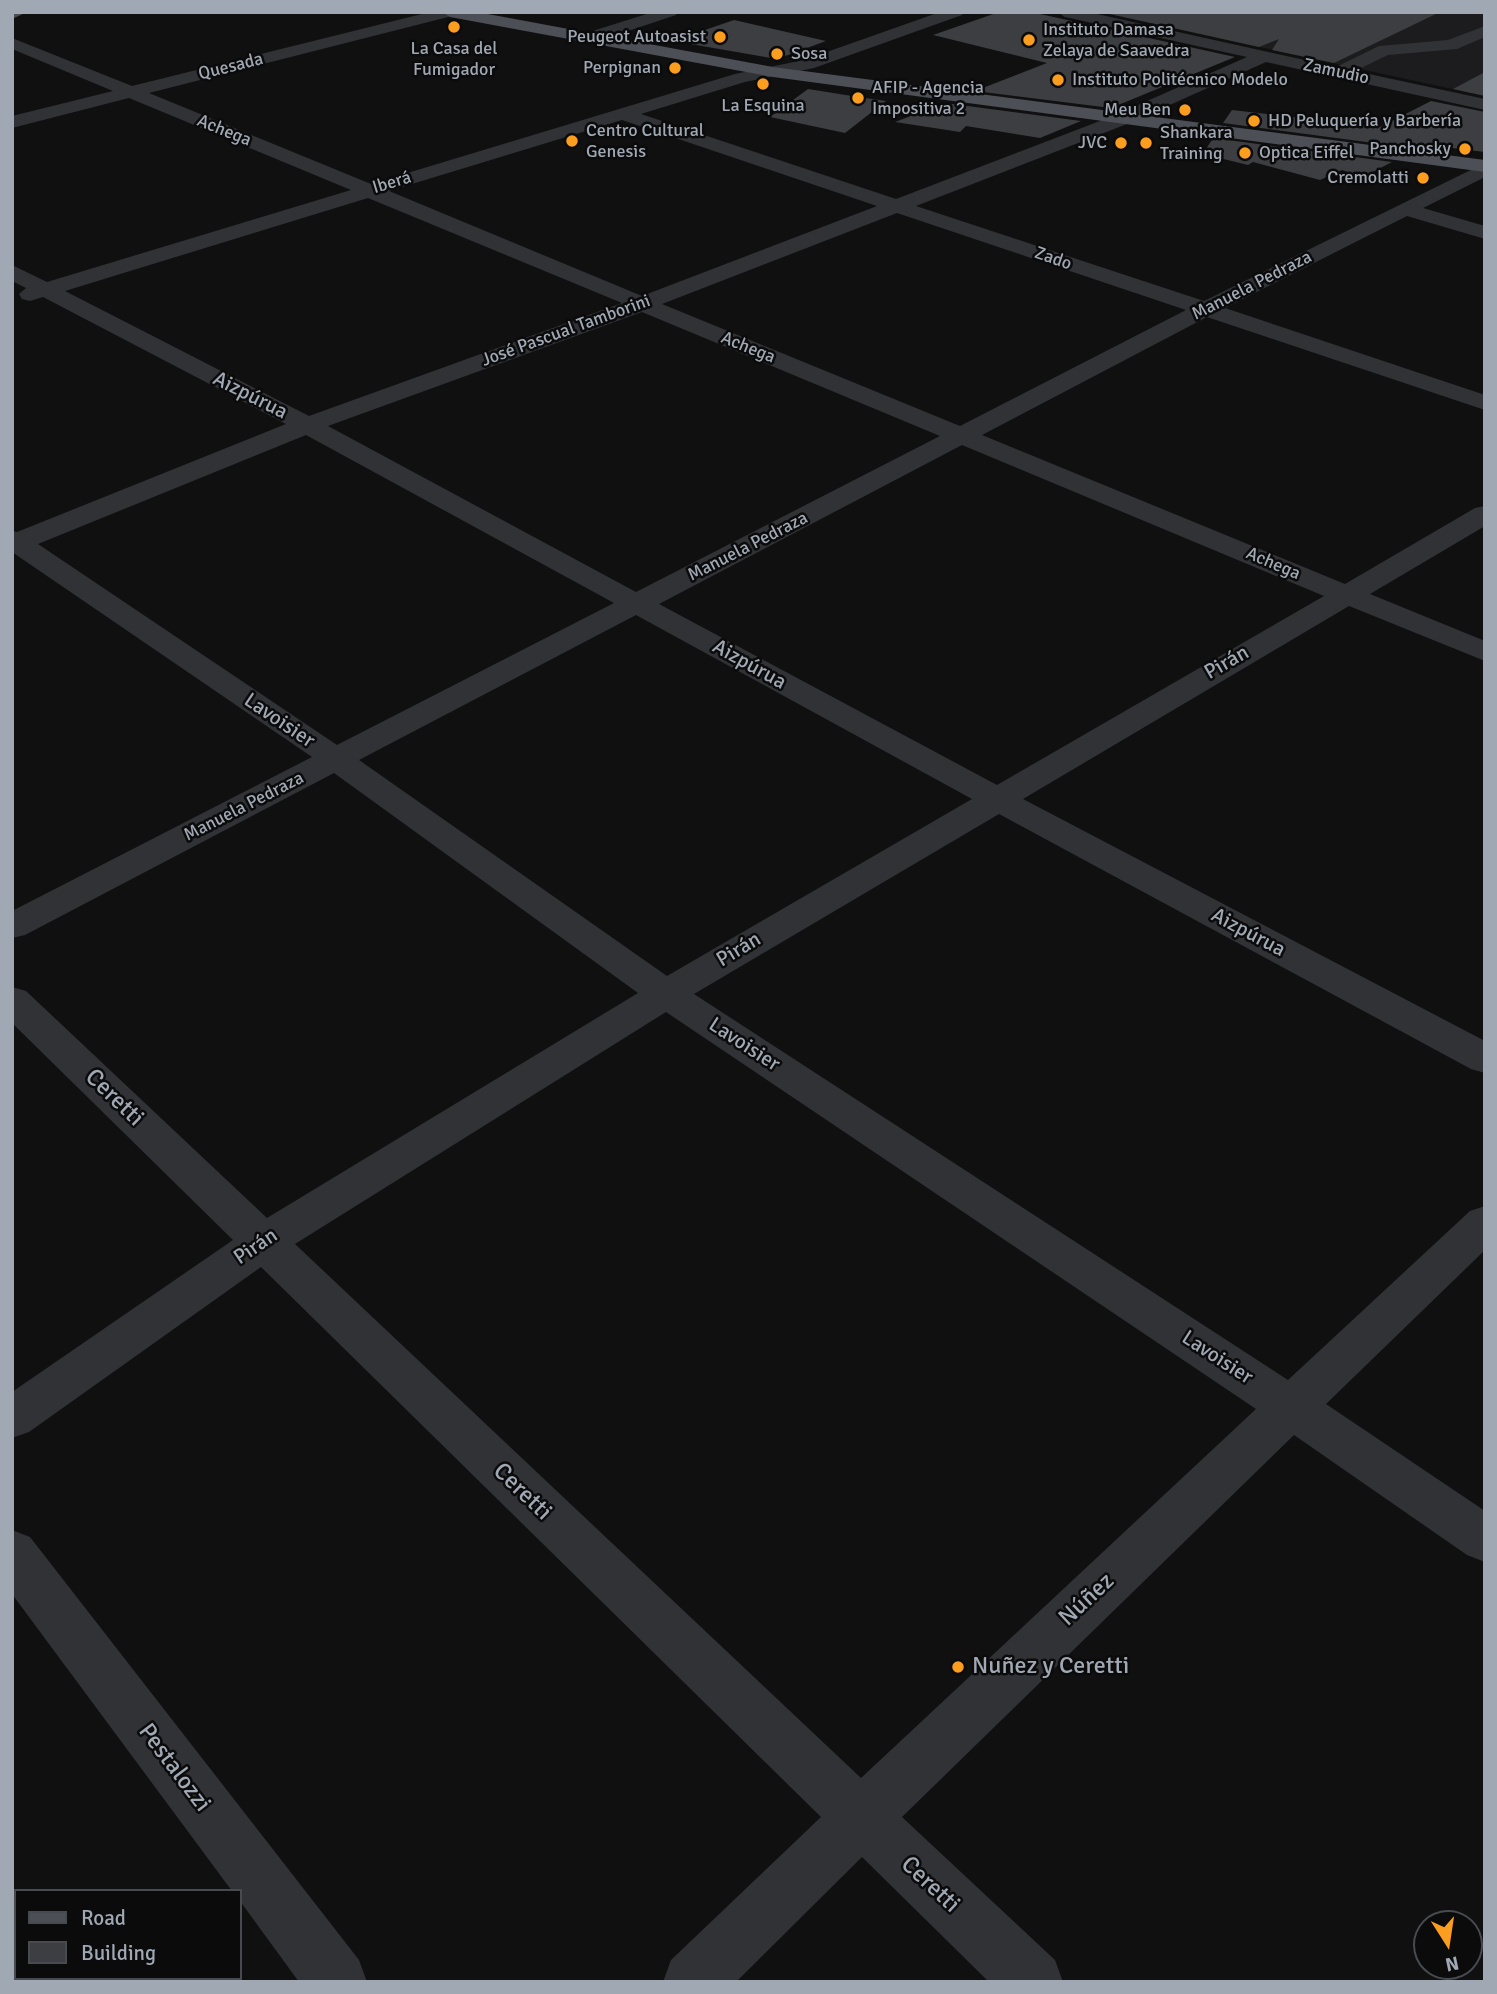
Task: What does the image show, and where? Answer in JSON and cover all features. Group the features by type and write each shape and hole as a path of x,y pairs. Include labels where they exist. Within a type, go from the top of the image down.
{"main road":[{"path":"12,14 19,12"},
{"path":"450,12 773,72 1485,168"}],"street":[{"name":"Quesada","path":"12,122 450,12"},
{"path":"589,38 670,12"},
{"name":"Iberá","path":"12,300 741,78 808,64 956,12"},
{"name":"Zamudio","path":"1065,12 1265,48 1339,72 1485,105"},
{"path":"1143,12 1265,48"},
{"path":"1339,72 1385,50 1451,45 1485,30"},
{"name":"Achega","path":"12,43 1485,652"},
{"name":"José Pascual Tamborini","path":"14,542 307,425 641,304 1120,120 1265,48"},
{"name":"Zado","path":"622,114 1485,403"},
{"name":"Manuela Pedraza","path":"12,926 1204,310 1485,168"},
{"path":"1404,209 1485,233"},
{"name":"Aizpúrua","path":"12,272 307,425 995,798 1485,1059"},
{"name":"Pirán","path":"12,1418 263,1242 666,993 1485,513"},
{"name":"Lavoisier","path":"14,542 336,759 666,993 1291,1407 1485,1539"},
{"name":"Ceretti","path":"12,1000 1033,1982"},
{"name":"Núñez","path":"693,1982 983,1699 1485,1223"},
{"name":"Pestalozzi","path":"12,1553 337,1982"}],"shaded area":[{"path":"1099,12 1485,12 1485,96 1360,69"}],"building":[{"path":"999,12 1031,12 1235,57 1111,108 975,91 1047,63 933,35"},
{"path":"1101,12 1440,12 1334,63 1272,50 1279,39 1259,47"},
{"path":"734,20 826,41 777,59 673,41"},
{"path":"1485,72 1485,96 1453,89"},
{"path":"808,89 886,101 845,133 770,117"},
{"path":"1431,101 1485,112 1485,152 1427,145 1419,149 1223,123 1232,110 1380,127"},
{"path":"945,103 1081,121 1040,138 966,126 960,132 895,122"},
{"path":"1213,138 1392,162 1363,177 1342,170 1320,180 1253,162 1248,165 1203,154"}],"place":[{"name":"La Casa del Fumigador","path":"454,27"},
{"name":"Peugeot Autoasist","path":"720,37"},
{"name":"Instituto Damasa Zelaya de Saavedra","path":"1029,40"},
{"name":"Sosa","path":"777,54"},
{"name":"Perpignan","path":"675,68"},
{"name":"Instituto Politécnico Modelo","path":"1058,80"},
{"name":"La Esquina","path":"763,84"},
{"name":"AFIP - Agencia Impositiva 2","path":"858,98"},
{"name":"Meu Ben","path":"1185,110"},
{"name":"HD Peluquería y Barbería","path":"1254,121"},
{"name":"Centro Cultural Genesis","path":"572,141"},
{"name":"JVC","path":"1121,143"},
{"name":"Shankara Training","path":"1146,143"},
{"name":"Panchosky","path":"1465,149"},
{"name":"Optica Eiffel","path":"1245,153"},
{"name":"Cremolatti","path":"1423,178"},
{"name":"Nuñez y Ceretti","path":"958,1667"}]}
